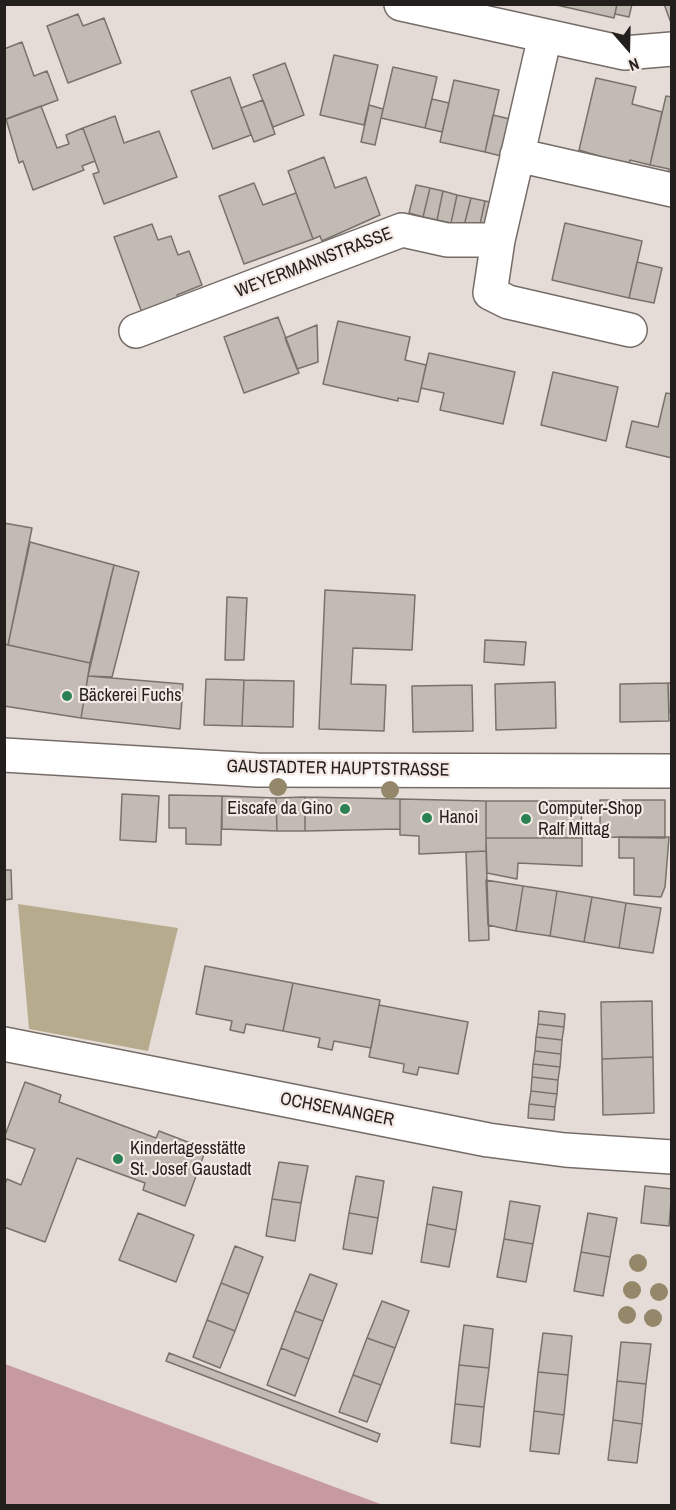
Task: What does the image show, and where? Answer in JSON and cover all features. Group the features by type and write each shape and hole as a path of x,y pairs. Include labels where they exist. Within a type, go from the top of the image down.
{"street":[{"path":"401,4 624,53 672,49"},
{"path":"545,36 498,240 490,293 508,302 630,330"},
{"path":"517,155 672,190"},
{"name":"WEYERMANNSTRASSE","path":"136,331 402,230 447,240 498,240"},
{"name":"GAUSTADTER HAUPTSTRASSE","path":"4,755 257,770 672,771"},
{"name":"OCHSENANGER","path":"4,1044 488,1140 565,1150 672,1157"}],"shaded area":[{"path":"18,904 178,928 148,1051 29,1029"},
{"path":"5,1364 383,1505 5,1505"}],"building":[{"path":"552,4 617,4 614,18"},
{"path":"617,4 632,4 629,17 615,14"},
{"path":"664,4 672,4 672,23 671,23"},
{"path":"78,14 83,26 104,18 121,63 68,83 47,26"},
{"path":"22,42 34,76 47,71 58,100 4,120 4,49"},
{"path":"334,55 378,65 364,125 320,115"},
{"path":"285,63 304,115 273,127 253,75"},
{"path":"393,67 437,77 425,128 381,118"},
{"path":"230,77 251,135 213,149 191,91"},
{"path":"596,78 636,87 632,104 662,112 650,165 630,160 629,165 579,150"},
{"path":"454,80 499,90 485,152 440,142"},
{"path":"666,96 672,97 672,179 667,178 669,169 650,165"},
{"path":"432,99 449,103 442,132 425,128"},
{"path":"263,100 275,134 254,142 241,108"},
{"path":"369,105 383,109 375,145 361,142"},
{"path":"41,106 57,148 69,144 66,135 83,128 95,161 82,166 84,170 33,190 23,161 19,163 6,119"},
{"path":"493,115 514,120 505,157 485,152"},
{"path":"115,116 124,143 159,131 177,177 104,204 93,174 99,172 83,128"},
{"path":"324,157 335,188 366,177 380,215 322,241 320,236 313,239 288,171"},
{"path":"254,183 263,205 296,193 313,239 244,264 219,196"},
{"path":"416,185 430,188 423,217 409,213"},
{"path":"430,188 443,191 437,220 423,217"},
{"path":"443,191 457,195 451,223 437,220"},
{"path":"457,195 471,198 464,226 451,223"},
{"path":"471,198 485,201 479,229 464,226"},
{"path":"485,201 499,204 492,233 479,229"},
{"path":"565,223 642,241 629,298 552,280"},
{"path":"152,224 158,240 171,236 178,255 189,251 202,285 177,295 182,308 145,321 114,237"},
{"path":"637,262 662,268 654,303 629,298"},
{"path":"278,317 299,373 244,393 224,337"},
{"path":"338,321 410,337 405,360 426,365 418,402 398,398 398,401 323,384"},
{"path":"317,325 318,362 297,369 285,338"},
{"path":"429,353 515,372 503,424 440,410 444,393 421,388"},
{"path":"553,372 618,387 606,441 541,425"},
{"path":"666,393 672,394 672,458 626,447 632,421 658,427"},
{"path":"4,523 32,528 8,645 4,644"},
{"path":"30,542 114,565 90,663 8,645"},
{"path":"114,565 139,572 112,677 88,676"},
{"path":"325,590 415,595 412,650 353,648 351,684 386,685 384,731 319,729"},
{"path":"227,597 247,598 244,660 225,660"},
{"path":"485,640 526,642 524,665 484,662"},
{"path":"4,644 90,663 81,718 4,706"},
{"path":"88,676 183,684 180,729 81,718"},
{"path":"206,679 244,680 242,726 204,725"},
{"path":"244,680 294,681 293,727 242,726"},
{"path":"555,682 556,728 496,730 495,684"},
{"path":"668,683 669,721 620,722 620,684"},
{"path":"668,683 672,683 672,712 669,712"},
{"path":"472,685 473,731 413,732 412,686"},
{"path":"122,794 159,796 156,842 120,840"},
{"path":"169,795 222,796 221,845 186,844 186,828 169,828"},
{"path":"222,796 276,798 277,831 222,829"},
{"path":"305,797 400,799 400,829 305,831"},
{"path":"305,797 305,831 277,831 276,798"},
{"path":"400,799 486,801 486,851 419,854 419,836 400,835"},
{"path":"600,800 665,800 665,838 600,837"},
{"path":"486,801 581,801 582,838 486,838"},
{"path":"619,837 669,837 665,887 661,897 634,895 634,858 619,858"},
{"path":"486,838 582,838 582,866 518,863 517,879 487,873"},
{"path":"486,851 489,940 469,941 466,852"},
{"path":"4,870 11,870 12,899 4,900"},
{"path":"486,880 523,886 516,931 488,925"},
{"path":"523,886 557,891 550,936 516,931"},
{"path":"557,891 592,897 584,942 550,936"},
{"path":"592,897 626,903 619,948 584,942"},
{"path":"626,903 661,908 653,953 619,948"},
{"path":"205,966 293,983 283,1031 246,1024 244,1033 230,1030 232,1021 196,1014"},
{"path":"293,983 380,1000 371,1048 334,1041 332,1050 318,1047 320,1038 283,1031"},
{"path":"652,1001 653,1057 602,1059 601,1002"},
{"path":"379,1005 468,1022 458,1074 419,1067 417,1075 403,1072 404,1064 369,1057"},
{"path":"539,1011 565,1014 564,1027 538,1024"},
{"path":"538,1024 564,1027 562,1040 536,1037"},
{"path":"536,1037 562,1040 561,1054 535,1051"},
{"path":"535,1051 561,1054 560,1067 533,1064"},
{"path":"653,1057 654,1113 603,1115 602,1059"},
{"path":"533,1064 560,1067 558,1080 532,1077"},
{"path":"532,1077 558,1080 557,1094 531,1091"},
{"name":"Kindertagesstätte St. Josef Gaustadt","path":"25,1082 61,1095 59,1102 156,1138 159,1131 206,1149 185,1206 143,1190 145,1183 77,1158 45,1242 4,1227 4,1186 7,1179 21,1185 35,1149 4,1138"},
{"path":"531,1091 557,1094 555,1107 529,1104"},
{"path":"529,1104 555,1107 554,1120 528,1118"},
{"path":"279,1162 308,1166 301,1203 272,1199"},
{"path":"356,1176 384,1181 378,1218 349,1213"},
{"path":"645,1186 672,1189 669,1226 641,1223"},
{"path":"433,1187 462,1192 456,1230 427,1224"},
{"path":"272,1199 301,1203 295,1241 266,1236"},
{"path":"510,1201 540,1206 533,1244 504,1239"},
{"path":"138,1213 194,1235 176,1282 119,1260"},
{"path":"349,1213 378,1218 372,1254 343,1249"},
{"path":"588,1213 617,1218 610,1257 581,1252"},
{"path":"427,1224 456,1230 449,1267 421,1262"},
{"path":"504,1239 533,1244 526,1282 497,1277"},
{"path":"235,1246 263,1257 249,1294 221,1283"},
{"path":"581,1252 610,1257 603,1296 574,1291"},
{"path":"310,1274 337,1284 323,1321 295,1311"},
{"path":"221,1283 249,1294 235,1331 207,1320"},
{"path":"382,1301 409,1311 395,1348 367,1338"},
{"path":"295,1311 323,1321 309,1359 281,1348"},
{"path":"207,1320 235,1331 220,1368 193,1357"},
{"path":"464,1325 493,1329 489,1368 459,1365"},
{"path":"543,1333 572,1336 568,1375 538,1372"},
{"path":"367,1338 395,1348 381,1385 353,1375"},
{"path":"621,1342 651,1344 646,1384 617,1381"},
{"path":"281,1348 309,1359 295,1396 267,1385"},
{"path":"169,1353 380,1434 377,1442 166,1361"},
{"path":"459,1365 489,1368 484,1407 455,1404"},
{"path":"538,1372 568,1375 564,1415 534,1411"},
{"path":"353,1375 381,1385 367,1422 339,1412"},
{"path":"617,1381 646,1384 642,1424 613,1420"},
{"path":"455,1404 484,1407 480,1447 451,1443"},
{"path":"534,1411 564,1415 559,1454 530,1451"},
{"path":"613,1420 642,1424 637,1463 608,1460"}],"place":[{"name":"Bäckerei Fuchs","path":"67,696"},
{"name":"Eiscafe da Gino","path":"345,809"},
{"name":"Hanoi","path":"427,818"},
{"name":"Computer-Shop Ralf Mittag","path":"526,819"},
{"name":"Kindertagesstätte St. Josef Gaustadt","path":"118,1159"}]}
